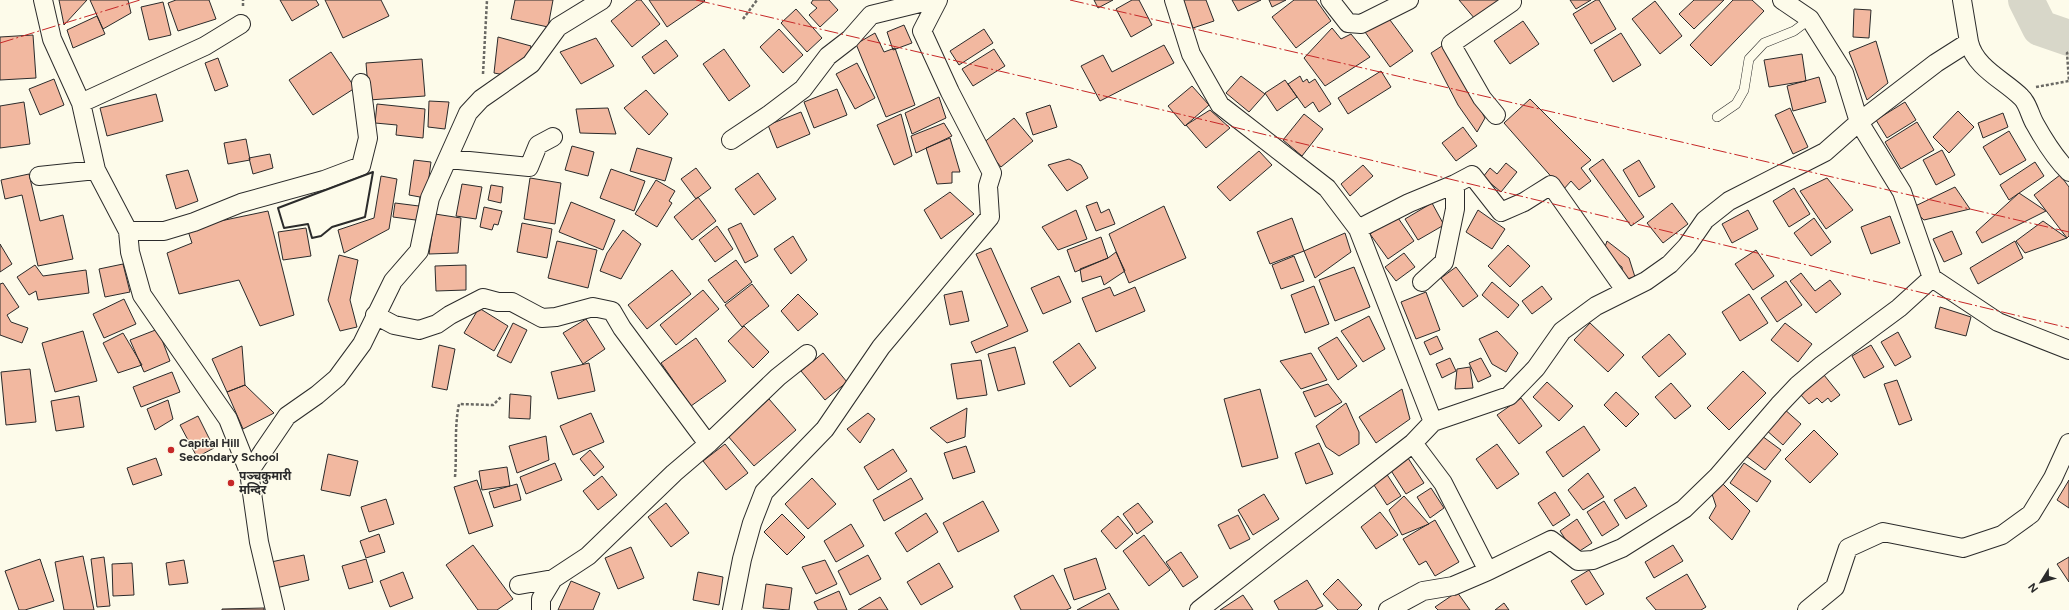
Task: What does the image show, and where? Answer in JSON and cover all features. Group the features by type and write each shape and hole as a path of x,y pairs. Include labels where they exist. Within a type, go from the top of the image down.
{"street":[{"path":"43,0 52,39 81,103 96,170 128,231 130,252 142,295 228,419 249,472 259,542 275,610"},
{"path":"249,472 287,416 317,396 338,378 362,344 393,281 419,251 430,198 468,113 482,99 531,64 558,27 602,0"},
{"path":"731,140 770,114 803,89 828,56 850,39 871,15 932,0"},
{"path":"732,610 750,531 764,492 825,429 881,347 990,217 988,186 992,173 950,92 922,31 938,0"},
{"path":"1174,0 1192,54 1220,105 1327,188 1358,229 1433,422"},
{"path":"1330,0 1348,24 1361,24 1409,0"},
{"path":"1782,0 1810,19 1844,73 1859,122 1902,192 1932,278 1998,322 2069,350"},
{"path":"1962,0 1971,49 1991,74 2022,98 2034,123 2052,152 2069,172"},
{"path":"1496,115 1482,98 1451,44 1513,1"},
{"path":"81,103 206,46 241,24"},
{"path":"1199,610 1413,443 1433,422 1509,396 1536,368 1562,331 1596,306 1625,290 1646,281 1670,264 1687,246 1705,220 1729,201 1825,152 1859,122 1936,63 1969,42"},
{"path":"128,231 164,230 194,222 241,203 324,180 361,166 368,138 361,83"},
{"path":"449,158 529,167 538,146 554,137"},
{"path":"39,176 96,170"},
{"path":"1358,229 1409,203 1455,184 1472,175 1501,212 1524,202 1551,185 1625,290"},
{"path":"1422,282 1444,262 1455,209 1455,184"},
{"path":"1388,610 1423,591 1453,586 1488,571 1551,540 1578,561 1593,560 1622,548 1684,509 1717,477 1798,385 1822,365 1899,308 1932,278"},
{"path":"375,315 394,325 419,330 437,324 450,315 483,298 498,302 512,302 542,318 556,317 593,307 612,311 622,328 708,444"},
{"path":"520,585 553,579 588,556 674,472 708,444 778,377 807,354"},
{"path":"1413,443 1443,483 1488,571"},
{"path":"1807,610 1835,587 1848,548 1883,532 1963,548 2002,535 2031,514 2053,478 2069,443"},
{"path":"541,610 541,599 553,579"}],"lane":[{"path":"1717,117 1736,104 1744,90 1749,59 1764,43 1794,31 1810,19"}],"path":[{"path":"482,99 487,0"},
{"path":"743,19 757,0"},
{"path":"2022,98 2032,94 2037,86 2069,81 2067,53 2069,52"},
{"path":"456,477 456,419 459,404 493,405 502,396"}],"building":[{"path":"59,0 87,0 64,25"},
{"path":"90,0 128,0 131,13 103,29"},
{"path":"176,0 209,0 216,19 178,31 168,3"},
{"path":"280,0 316,0 319,5 292,21"},
{"path":"325,0 381,0 389,16 343,38"},
{"path":"515,0 553,0 548,27 511,19"},
{"path":"637,0 641,0 660,24 632,47 611,21"},
{"path":"649,0 704,0 705,1 667,27"},
{"path":"813,0 829,0 838,10 820,27 809,15 817,8 811,3"},
{"path":"1094,0 1113,0 1098,8"},
{"path":"1132,0 1139,0 1152,25 1131,37 1116,9"},
{"path":"1183,0 1206,0 1214,21 1193,28"},
{"path":"1232,0 1261,0 1238,11"},
{"path":"1269,0 1286,0 1272,7"},
{"path":"1294,0 1316,0 1331,21 1296,48 1272,17"},
{"path":"1459,0 1498,0 1499,1 1475,19"},
{"path":"1570,0 1591,0 1576,9"},
{"path":"1596,0 1599,0 1616,29 1591,44 1573,14"},
{"path":"1694,0 1724,0 1694,29 1679,14"},
{"path":"1733,0 1752,0 1764,11 1711,66 1690,45"},
{"path":"1655,1 1682,36 1660,54 1632,19"},
{"path":"163,2 171,35 149,40 141,7"},
{"path":"796,9 822,38 807,52 781,23"},
{"path":"1854,9 1871,10 1869,38 1853,37"},
{"path":"97,16 105,34 73,48 67,30"},
{"path":"1387,16 1413,51 1390,67 1365,32"},
{"path":"1523,21 1539,44 1510,64 1494,41"},
{"path":"904,25 912,43 893,50 887,32"},
{"path":"1332,28 1341,39 1351,34 1370,57 1325,86 1304,58"},
{"path":"779,29 803,55 783,73 760,47"},
{"path":"984,29 993,43 959,65 950,51"},
{"path":"875,33 884,52 895,48 915,105 886,117 856,44"},
{"path":"1621,33 1641,65 1613,82 1594,50"},
{"path":"33,35 36,78 0,80 0,37"},
{"path":"498,37 531,46 528,63 510,76 494,73"},
{"path":"596,38 614,66 581,84 560,52"},
{"path":"666,40 678,56 654,74 642,57"},
{"path":"1876,41 1888,83 1867,100 1849,52"},
{"path":"1445,44 1485,118 1477,132 1458,105 1431,53"},
{"path":"1164,45 1174,63 1100,101 1081,66 1103,55 1112,72"},
{"path":"724,49 750,86 729,101 703,64"},
{"path":"994,49 1005,66 973,86 962,69"},
{"path":"331,52 355,88 313,115 289,80"},
{"path":"1802,54 1806,81 1769,87 1764,60"},
{"path":"218,58 228,86 215,91 205,63"},
{"path":"422,59 425,96 369,100 366,63"},
{"path":"857,63 875,98 855,109 836,74"},
{"path":"1381,71 1391,87 1348,114 1338,98"},
{"path":"1241,76 1265,94 1249,112 1226,93"},
{"path":"1300,76 1303,82 1307,79 1309,83 1315,79 1331,104 1319,112 1313,102 1305,108 1288,84"},
{"path":"1819,77 1826,102 1793,111 1787,86"},
{"path":"54,79 64,105 40,115 29,89"},
{"path":"1285,80 1297,97 1277,111 1265,93"},
{"path":"1192,86 1209,105 1185,126 1168,106"},
{"path":"837,89 847,115 814,128 804,102"},
{"path":"646,90 668,114 649,135 624,108"},
{"path":"156,94 163,121 107,136 100,108"},
{"path":"939,97 946,118 912,134 905,113"},
{"path":"1530,99 1591,160 1581,168 1591,181 1579,190 1571,181 1563,190 1504,123"},
{"path":"429,101 449,102 445,129 428,127"},
{"path":"24,102 30,144 0,148 0,106"},
{"path":"1905,102 1916,120 1887,138 1876,120"},
{"path":"377,104 425,109 423,138 396,135 397,125 375,123"},
{"path":"1050,105 1057,127 1033,135 1026,113"},
{"path":"608,108 616,134 580,133 576,109"},
{"path":"1790,108 1808,147 1793,154 1775,115"},
{"path":"1210,110 1230,128 1206,148 1186,125"},
{"path":"1958,111 1974,127 1949,153 1933,137"},
{"path":"801,112 810,134 777,148 768,125"},
{"path":"2003,113 2008,127 1983,138 1978,123"},
{"path":"901,114 912,156 894,165 877,125"},
{"path":"1304,114 1323,129 1302,156 1283,140"},
{"path":"1014,118 1033,141 1001,167 982,144"},
{"path":"1917,122 1934,150 1901,169 1885,142"},
{"path":"944,123 952,136 916,153 911,136"},
{"path":"1463,127 1477,146 1456,161 1442,143"},
{"path":"2009,131 2026,160 2000,175 1983,147"},
{"path":"950,138 960,172 952,172 952,183 937,184 926,148"},
{"path":"246,139 250,160 228,164 224,143"},
{"path":"572,146 594,152 588,176 565,170"},
{"path":"637,148 672,158 665,181 630,171"},
{"path":"1942,150 1955,175 1936,185 1923,160"},
{"path":"1259,151 1272,165 1230,201 1217,187"},
{"path":"270,154 273,168 253,174 249,158"},
{"path":"1069,159 1081,165 1088,178 1067,191 1048,165"},
{"path":"1603,159 1644,217 1631,226 1589,169"},
{"path":"414,160 431,162 423,221 393,217 395,203 419,206 420,197 409,195"},
{"path":"1639,160 1655,187 1639,197 1623,170"},
{"path":"2035,162 2044,176 2009,200 2000,185"},
{"path":"1506,163 1517,172 1501,192 1483,177 1490,168 1497,174"},
{"path":"1363,165 1373,176 1350,196 1341,184"},
{"path":"696,168 711,188 696,199 681,179"},
{"path":"611,169 645,181 634,211 600,198"},
{"path":"188,170 198,201 176,209 166,175"},
{"path":"758,173 776,199 754,215 735,189"},
{"path":"29,174 40,221 63,215 73,259 38,266 22,195 5,199 1,180"},
{"path":"2060,175 2069,187 2069,236 2067,238 2034,195"},
{"path":"381,176 397,179 389,229 344,253 338,230 374,218"},
{"path":"530,178 561,183 555,224 524,219"},
{"path":"1827,178 1853,210 1826,229 1800,191"},
{"path":"656,180 675,191 669,201 672,203 657,227 635,214"},
{"path":"462,184 482,187 476,219 456,216"},
{"path":"491,185 503,187 501,203 488,200"},
{"path":"1955,187 1970,209 1924,220 1911,208"},
{"path":"1794,188 1810,214 1789,227 1773,201"},
{"path":"950,192 974,214 941,239 924,210"},
{"path":"2019,193 2046,211 1982,243 1976,232"},
{"path":"698,197 716,221 692,240 674,217"},
{"path":"571,202 615,220 603,250 559,232"},
{"path":"1097,202 1101,213 1109,209 1115,224 1096,231 1086,206"},
{"path":"1432,203 1444,225 1418,240 1405,219"},
{"path":"1672,203 1688,224 1663,243 1647,223"},
{"path":"1164,206 1186,258 1129,283 1109,234"},
{"path":"484,207 502,211 498,225 494,224 492,230 480,227"},
{"path":"1076,210 1087,239 1058,250 1042,227"},
{"path":"1478,210 1505,229 1492,249 1466,232"},
{"path":"1748,210 1758,229 1732,243 1722,224"},
{"path":"268,211 294,315 260,326 239,280 179,294 167,253 192,243 187,228"},
{"path":"435,214 461,218 458,253 429,254"},
{"path":"1396,215 1414,241 1388,259 1370,234"},
{"path":"1890,216 1900,243 1871,254 1861,227"},
{"path":"1292,218 1304,251 1270,264 1257,232"},
{"path":"1814,218 1831,242 1811,256 1794,233"},
{"path":"2043,221 2067,238 2025,253 2016,241"},
{"path":"522,223 552,229 547,258 517,252"},
{"path":"741,223 758,256 745,263 728,229"},
{"path":"717,226 733,249 715,262 699,240"},
{"path":"306,228 311,256 283,260 278,232"},
{"path":"623,230 641,244 621,279 600,271 607,253"},
{"path":"1952,231 1962,254 1944,262 1933,239"},
{"path":"1345,233 1351,252 1315,278 1304,251"},
{"path":"793,236 807,260 791,274 774,249"},
{"path":"1101,237 1108,258 1075,272 1067,250"},
{"path":"557,241 597,250 588,288 548,278"},
{"path":"1607,241 1629,258 1635,277 1623,280 1622,267 1603,253"},
{"path":"2015,241 2023,258 1978,284 1970,268"},
{"path":"0,244 12,264 0,272"},
{"path":"1508,245 1530,266 1510,287 1488,266"},
{"path":"991,248 1028,331 976,353 971,342 1008,326 976,254"},
{"path":"1756,250 1774,276 1753,290 1735,264"},
{"path":"1116,252 1125,271 1104,285 1101,276 1082,282 1080,269 1108,258"},
{"path":"1404,253 1415,267 1396,281 1385,267"},
{"path":"339,255 358,260 350,300 357,327 340,331 328,300"},
{"path":"1294,256 1304,281 1281,289 1272,265"},
{"path":"736,260 752,282 725,303 708,280"},
{"path":"123,264 130,292 105,297 99,269"},
{"path":"35,265 43,276 86,270 89,293 38,300 36,291 29,295 17,277"},
{"path":"466,265 466,290 436,291 435,266"},
{"path":"1354,267 1370,307 1335,321 1319,280"},
{"path":"1456,267 1478,296 1463,307 1441,278"},
{"path":"672,270 691,294 647,329 628,305"},
{"path":"1801,273 1815,291 1830,280 1841,294 1816,313 1790,281"},
{"path":"1059,276 1071,302 1043,314 1031,288"},
{"path":"1786,281 1802,305 1777,322 1761,298"},
{"path":"1492,282 1519,305 1508,318 1482,295"},
{"path":"3,283 19,307 7,315 11,322 28,328 22,343 0,335 0,284"},
{"path":"752,284 769,306 742,327 725,305"},
{"path":"1314,286 1329,324 1305,333 1291,295"},
{"path":"1542,286 1552,299 1532,314 1522,301"},
{"path":"1110,287 1114,296 1135,287 1145,311 1096,332 1082,298"},
{"path":"703,290 719,309 676,345 660,325"},
{"path":"962,291 969,321 950,325 944,295"},
{"path":"1426,292 1440,330 1416,339 1401,302"},
{"path":"798,294 818,314 798,331 781,311"},
{"path":"1749,294 1768,323 1740,341 1722,312"},
{"path":"124,299 136,324 104,338 93,314"},
{"path":"1940,307 1971,317 1966,336 1935,328"},
{"path":"479,308 508,326 494,351 464,333"},
{"path":"1369,316 1385,349 1363,362 1341,331"},
{"path":"586,319 605,349 583,364 563,333"},
{"path":"513,323 527,330 511,363 497,356"},
{"path":"1590,323 1624,355 1608,372 1574,340"},
{"path":"1785,323 1812,344 1798,362 1771,340"},
{"path":"744,326 769,352 753,368 728,341"},
{"path":"158,329 170,361 144,372 130,340"},
{"path":"83,331 97,381 55,392 42,343"},
{"path":"1497,331 1518,353 1506,372 1492,364 1479,339"},
{"path":"1898,332 1911,357 1895,366 1881,342"},
{"path":"123,333 142,365 118,373 103,343"},
{"path":"1669,334 1686,354 1659,377 1642,357"},
{"path":"1437,336 1443,349 1430,355 1424,342"},
{"path":"1337,337 1357,366 1338,380 1318,348"},
{"path":"696,338 726,381 691,406 661,363"},
{"path":"1079,343 1096,368 1070,387 1053,362"},
{"path":"439,345 455,349 447,390 432,387"},
{"path":"1871,345 1884,367 1864,378 1852,356"},
{"path":"242,346 245,385 227,392 212,359"},
{"path":"1015,347 1025,384 998,391 988,354"},
{"path":"823,353 847,382 825,400 801,371"},
{"path":"1311,353 1327,380 1301,389 1280,361"},
{"path":"1450,358 1456,371 1442,378 1436,364"},
{"path":"1481,358 1491,376 1478,382 1469,363"},
{"path":"981,360 987,395 957,399 951,364"},
{"path":"589,363 595,391 558,399 551,372"},
{"path":"1470,367 1473,388 1455,389 1457,369"},
{"path":"30,369 36,422 6,425 1,372"},
{"path":"1743,371 1766,393 1729,430 1707,408"},
{"path":"172,372 180,392 141,407 133,387"},
{"path":"1824,375 1840,395 1831,402 1828,398 1822,403 1817,398 1809,404 1800,394"},
{"path":"1897,380 1912,420 1899,425 1884,384"},
{"path":"1547,382 1573,406 1559,421 1533,397"},
{"path":"1671,383 1691,406 1675,419 1655,397"},
{"path":"1328,384 1342,402 1315,417 1303,392"},
{"path":"245,385 274,413 243,429 227,392"},
{"path":"1260,389 1278,458 1242,467 1224,399"},
{"path":"1402,389 1410,419 1376,443 1359,417"},
{"path":"1616,392 1639,414 1626,427 1604,405"},
{"path":"510,394 531,396 530,419 509,418"},
{"path":"79,396 84,427 56,431 51,401"},
{"path":"1521,398 1542,426 1519,444 1497,415"},
{"path":"769,399 796,430 754,466 727,435"},
{"path":"168,400 173,419 155,430 147,409"},
{"path":"1346,403 1359,432 1359,444 1339,456 1326,447 1316,426"},
{"path":"967,408 965,437 947,443 930,428"},
{"path":"1783,408 1801,424 1783,445 1765,429"},
{"path":"591,413 604,442 573,455 560,426"},
{"path":"868,413 875,419 860,443 847,429"},
{"path":"198,416 214,448 197,457 180,425"},
{"path":"1584,426 1600,450 1563,477 1546,452"},
{"path":"1814,430 1838,454 1810,483 1785,459"},
{"path":"546,436 549,460 517,473 509,446"},
{"path":"1762,436 1781,450 1765,470 1746,456"},
{"path":"1319,443 1333,474 1306,484 1295,453"},
{"path":"725,444 748,473 726,490 703,461"},
{"path":"1497,444 1519,474 1497,489 1476,459"},
{"path":"966,446 975,472 953,479 944,453"},
{"path":"893,449 907,471 878,490 864,467"},
{"path":"590,450 604,467 594,476 580,459"},
{"path":"328,454 358,461 350,496 321,490"},
{"path":"156,458 162,475 133,485 127,468"},
{"path":"1408,458 1424,483 1406,494 1390,469"},
{"path":"555,463 562,480 526,494 520,477"},
{"path":"1744,463 1771,481 1757,502 1730,483"},
{"path":"507,467 510,486 482,490 479,471"},
{"path":"1386,473 1401,496 1387,505 1372,482"},
{"path":"1588,473 1604,497 1583,510 1568,490"},
{"path":"602,476 617,495 598,510 583,491"},
{"path":"812,478 836,504 808,529 785,504"},
{"path":"911,478 923,499 884,521 873,500"},
{"path":"477,480 493,526 469,534 454,487"},
{"path":"2069,480 2069,508 2057,500"},
{"path":"517,484 521,500 494,508 489,492"},
{"path":"1723,484 1750,511 1732,540 1709,518 1716,506 1712,494"},
{"path":"1635,487 1647,506 1626,519 1614,500"},
{"path":"1431,488 1444,508 1430,518 1417,497"},
{"path":"1555,492 1570,515 1553,526 1538,503"},
{"path":"1264,494 1279,519 1253,535 1238,510"},
{"path":"1404,496 1429,524 1402,535 1389,510"},
{"path":"386,499 394,524 369,532 361,507"},
{"path":"983,501 999,531 958,552 943,523"},
{"path":"1604,501 1619,525 1602,536 1587,512"},
{"path":"666,503 689,533 671,547 648,517"},
{"path":"1138,503 1153,522 1137,534 1123,514"},
{"path":"1380,512 1398,535 1376,549 1361,527"},
{"path":"926,513 938,532 907,552 895,533"},
{"path":"782,514 805,537 787,555 764,532"},
{"path":"1238,515 1250,539 1230,549 1218,525"},
{"path":"1118,516 1133,534 1116,549 1101,531"},
{"path":"1577,519 1592,543 1575,554 1560,531"},
{"path":"1435,520 1459,562 1435,576 1426,561 1419,565 1403,539"},
{"path":"851,524 864,546 836,562 824,541"},
{"path":"379,534 385,552 366,558 360,541"},
{"path":"1144,535 1170,570 1149,586 1123,551"},
{"path":"473,545 513,599 497,610 478,610 446,565"},
{"path":"1673,545 1683,561 1654,578 1645,562"},
{"path":"631,547 644,578 618,589 605,558"},
{"path":"1181,552 1198,577 1183,587 1166,562"},
{"path":"304,555 309,580 276,588 271,562"},
{"path":"868,555 881,579 850,595 838,571"},
{"path":"83,556 94,610 64,610 55,562"},
{"path":"104,557 110,606 97,607 91,559"},
{"path":"2069,557 2069,582 2057,564"},
{"path":"1096,558 1106,589 1074,600 1064,569"},
{"path":"40,559 54,601 25,610 19,610 5,571"},
{"path":"366,559 373,582 349,589 342,566"},
{"path":"184,560 188,583 169,585 166,563"},
{"path":"825,560 837,584 816,594 802,567"},
{"path":"132,563 134,595 113,596 112,564"},
{"path":"939,563 953,587 921,605 907,582"},
{"path":"1589,570 1604,594 1586,605 1571,581"},
{"path":"403,572 413,598 390,607 380,581"},
{"path":"698,572 723,577 719,605 693,600"},
{"path":"1687,574 1706,607 1701,610 1656,610 1646,598"},
{"path":"1053,575 1071,608 1066,610 1021,610 1014,596"},
{"path":"1338,579 1362,605 1357,610 1338,610 1323,594"},
{"path":"1307,580 1323,606 1315,610 1279,610 1274,601"},
{"path":"571,581 600,593 593,610 558,610"},
{"path":"766,584 792,588 789,610 763,608"},
{"path":"839,591 847,610 818,610 814,602"},
{"path":"1457,592 1470,610 1438,610 1435,607"},
{"path":"1109,593 1119,610 1077,610"},
{"path":"1243,595 1253,610 1220,610"},
{"path":"880,597 888,610 858,610"},
{"path":"1504,603 1509,610 1495,610"},
{"path":"264,608 264,610 222,610 222,609"}],"waterway":[{"path":"2026,0 2040,28 2069,38"}],"wall":[{"path":"373,172 365,217 332,227 321,236 312,238 308,224 284,228 278,208 373,172"}],"power":[{"path":"0,43 140,0"},
{"path":"696,0 1042,81 2069,328"},
{"path":"1070,0 2069,232"}],"place":[{"name":"Capital Hill Secondary School","path":"171,450"},
{"name":"पञ्चकुमारी मन्दिर","path":"231,483"}]}
